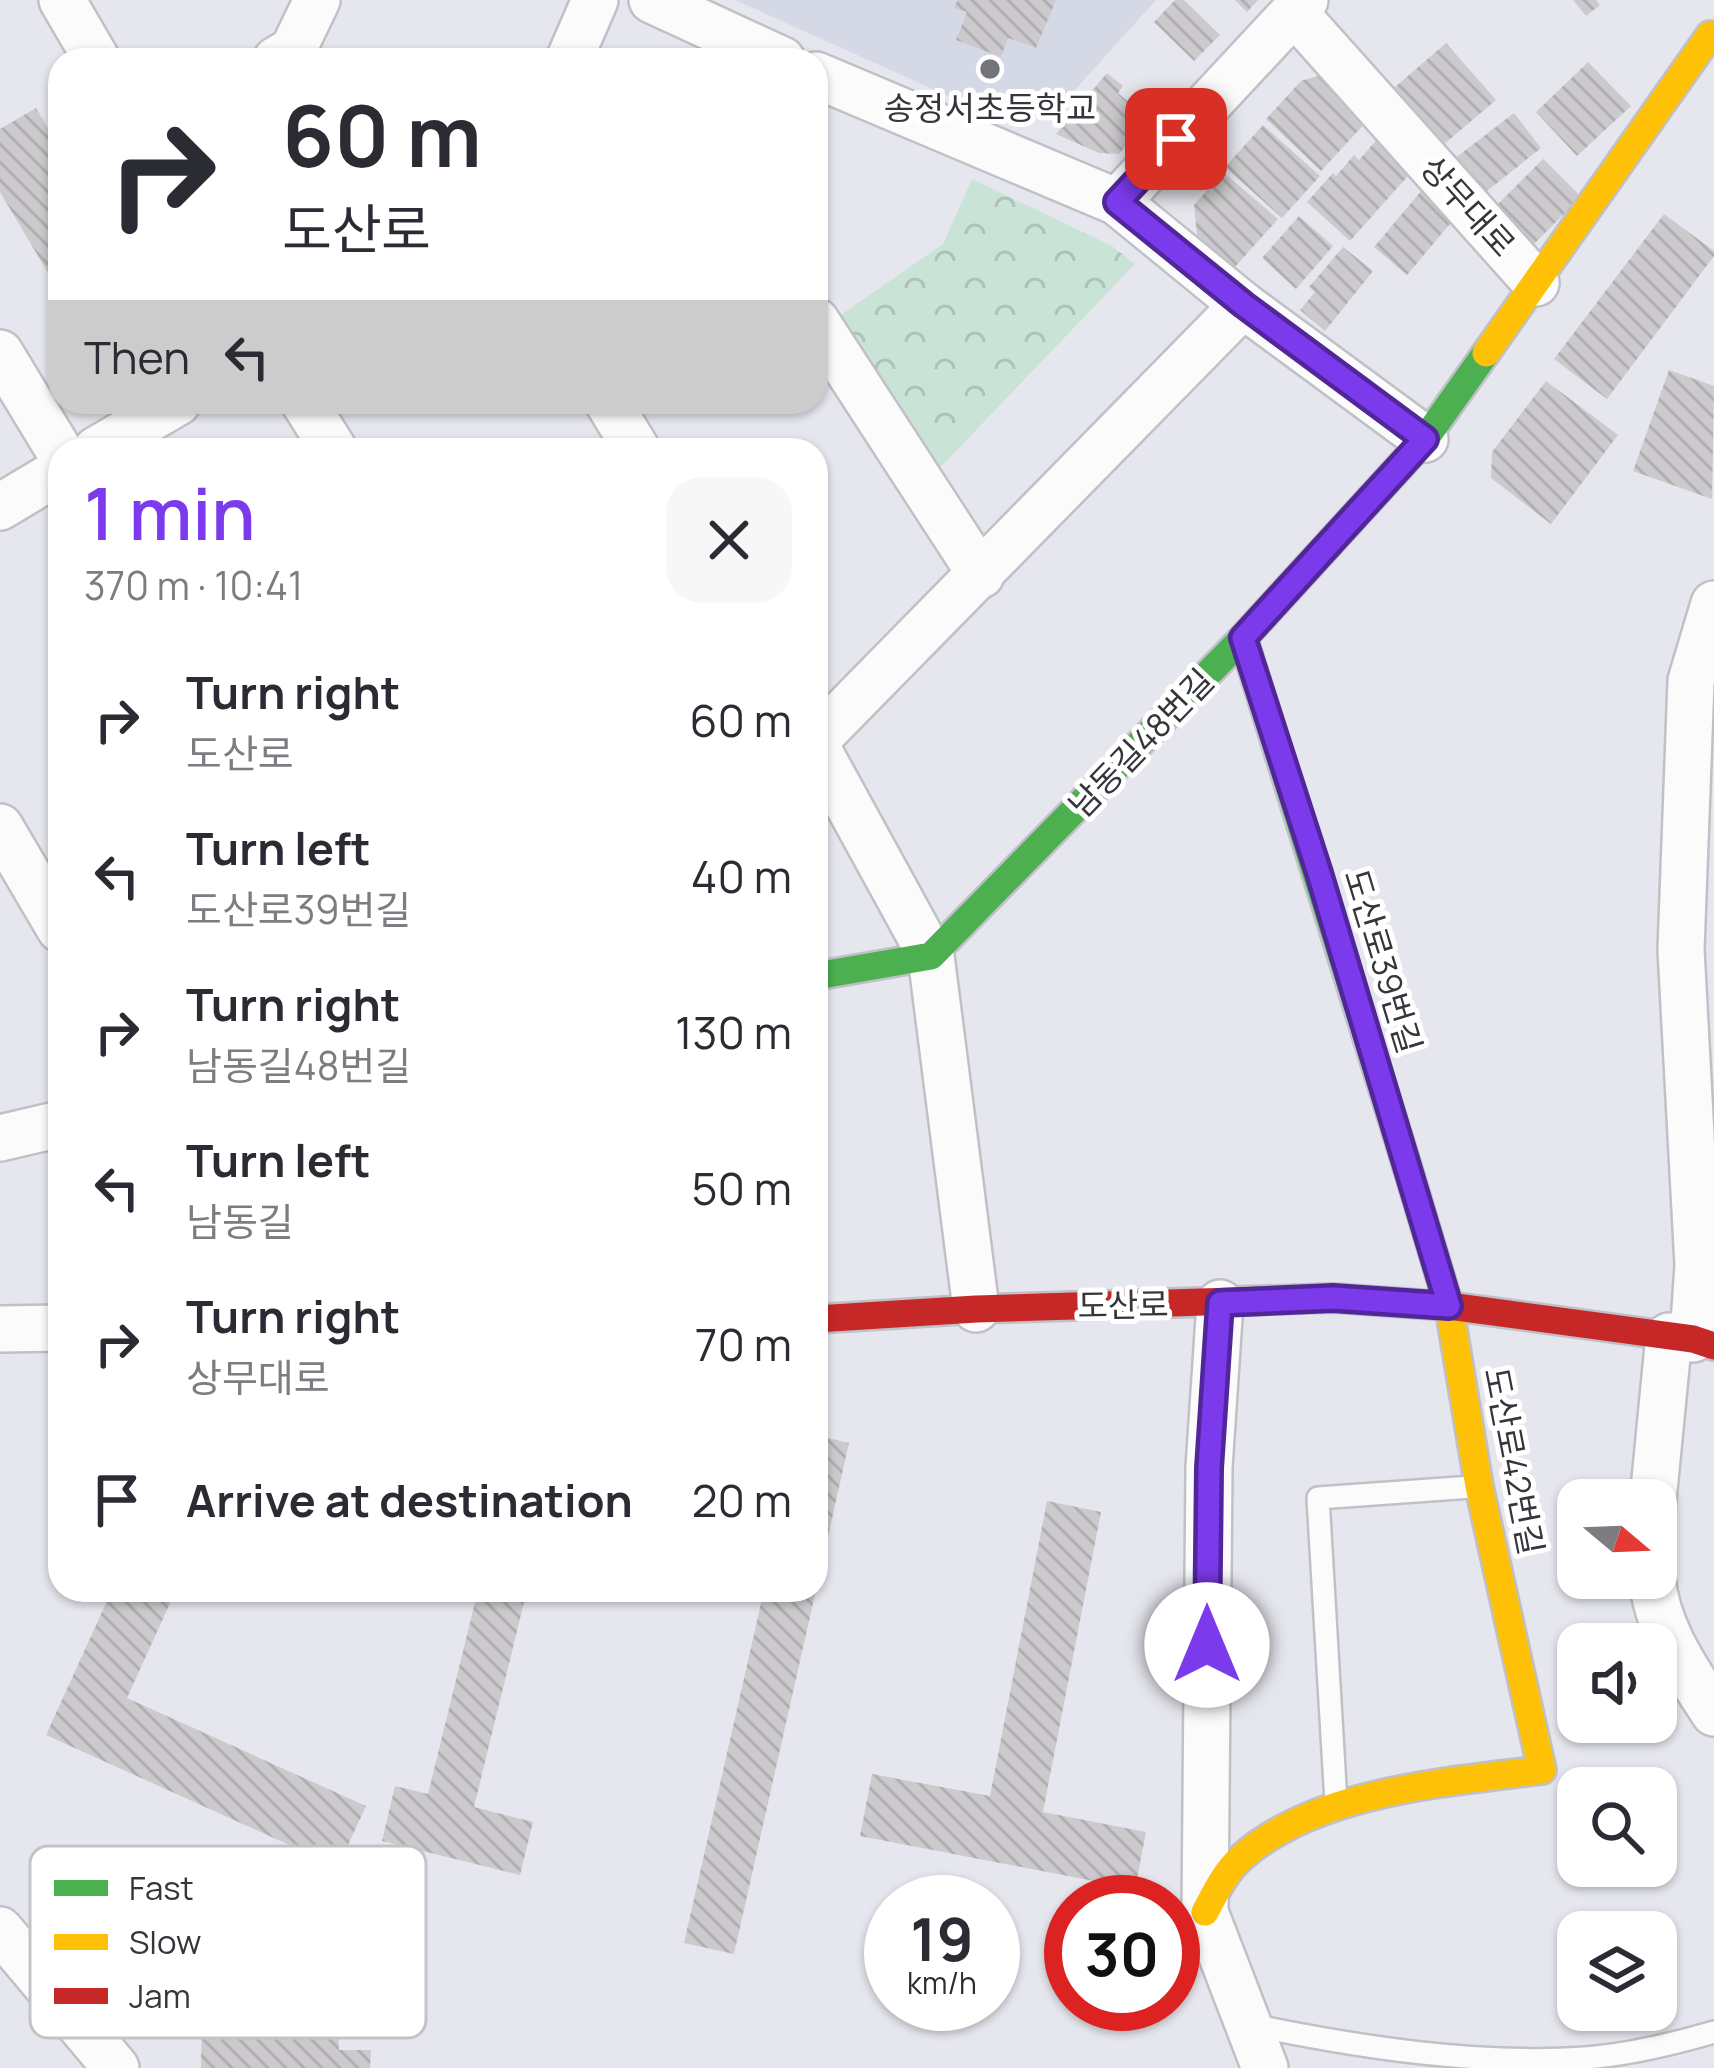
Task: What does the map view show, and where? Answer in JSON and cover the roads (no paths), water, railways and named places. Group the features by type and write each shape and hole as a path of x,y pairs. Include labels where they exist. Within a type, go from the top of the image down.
{"street":[{"path":"62,0 90,48"},
{"path":"294,48 317,0"},
{"path":"574,48 596,0"},
{"path":"652,0 756,48"},
{"name":"상무대로","path":"1117,202 1300,6 1536,283 1706,31"},
{"path":"828,81 1117,202 1244,305 1425,439"},
{"name":"남동길48번길","path":"931,956 1243,638 1425,439 1536,283"},
{"path":"828,731 1244,305"},
{"path":"828,339 981,575"},
{"path":"0,353 52,438"},
{"path":"117,438 158,414"},
{"path":"0,507 48,479"},
{"path":"1658,1479 1692,1340 1698,1265 1701,1044 1681,950 1714,604"},
{"name":"도산로39번길","path":"1243,638 1449,1306"},
{"path":"828,765 931,956 976,1309"},
{"path":"0,827 48,909"},
{"path":"828,974 931,956"},
{"path":"0,1138 48,1127"},
{"name":"도산로","path":"828,1318 1333,1298 1449,1306 1692,1340"},
{"path":"1220,1303 1209,1468 1205,1912 1265,2068"},
{"name":"도산로42번길","path":"1336,1806 1401,1787 1542,1770 1479,1486 1449,1306"},
{"path":"2,1324 48,1327"},
{"path":"1654,1599 1680,1661 1714,1713"},
{"path":"1205,1912 1226,1874 1246,1852 1336,1806"},
{"path":"0,1930 30,1966"},
{"path":"91,2038 116,2068"}],"lane":[{"path":"1336,1806 1318,1498 1455,1492 1479,1486"},
{"path":"1247,2024 1426,2053 1532,2057 1595,2057 1714,2032"}],"place":[{"name":"송정서초등학교","path":"990,69"}]}
